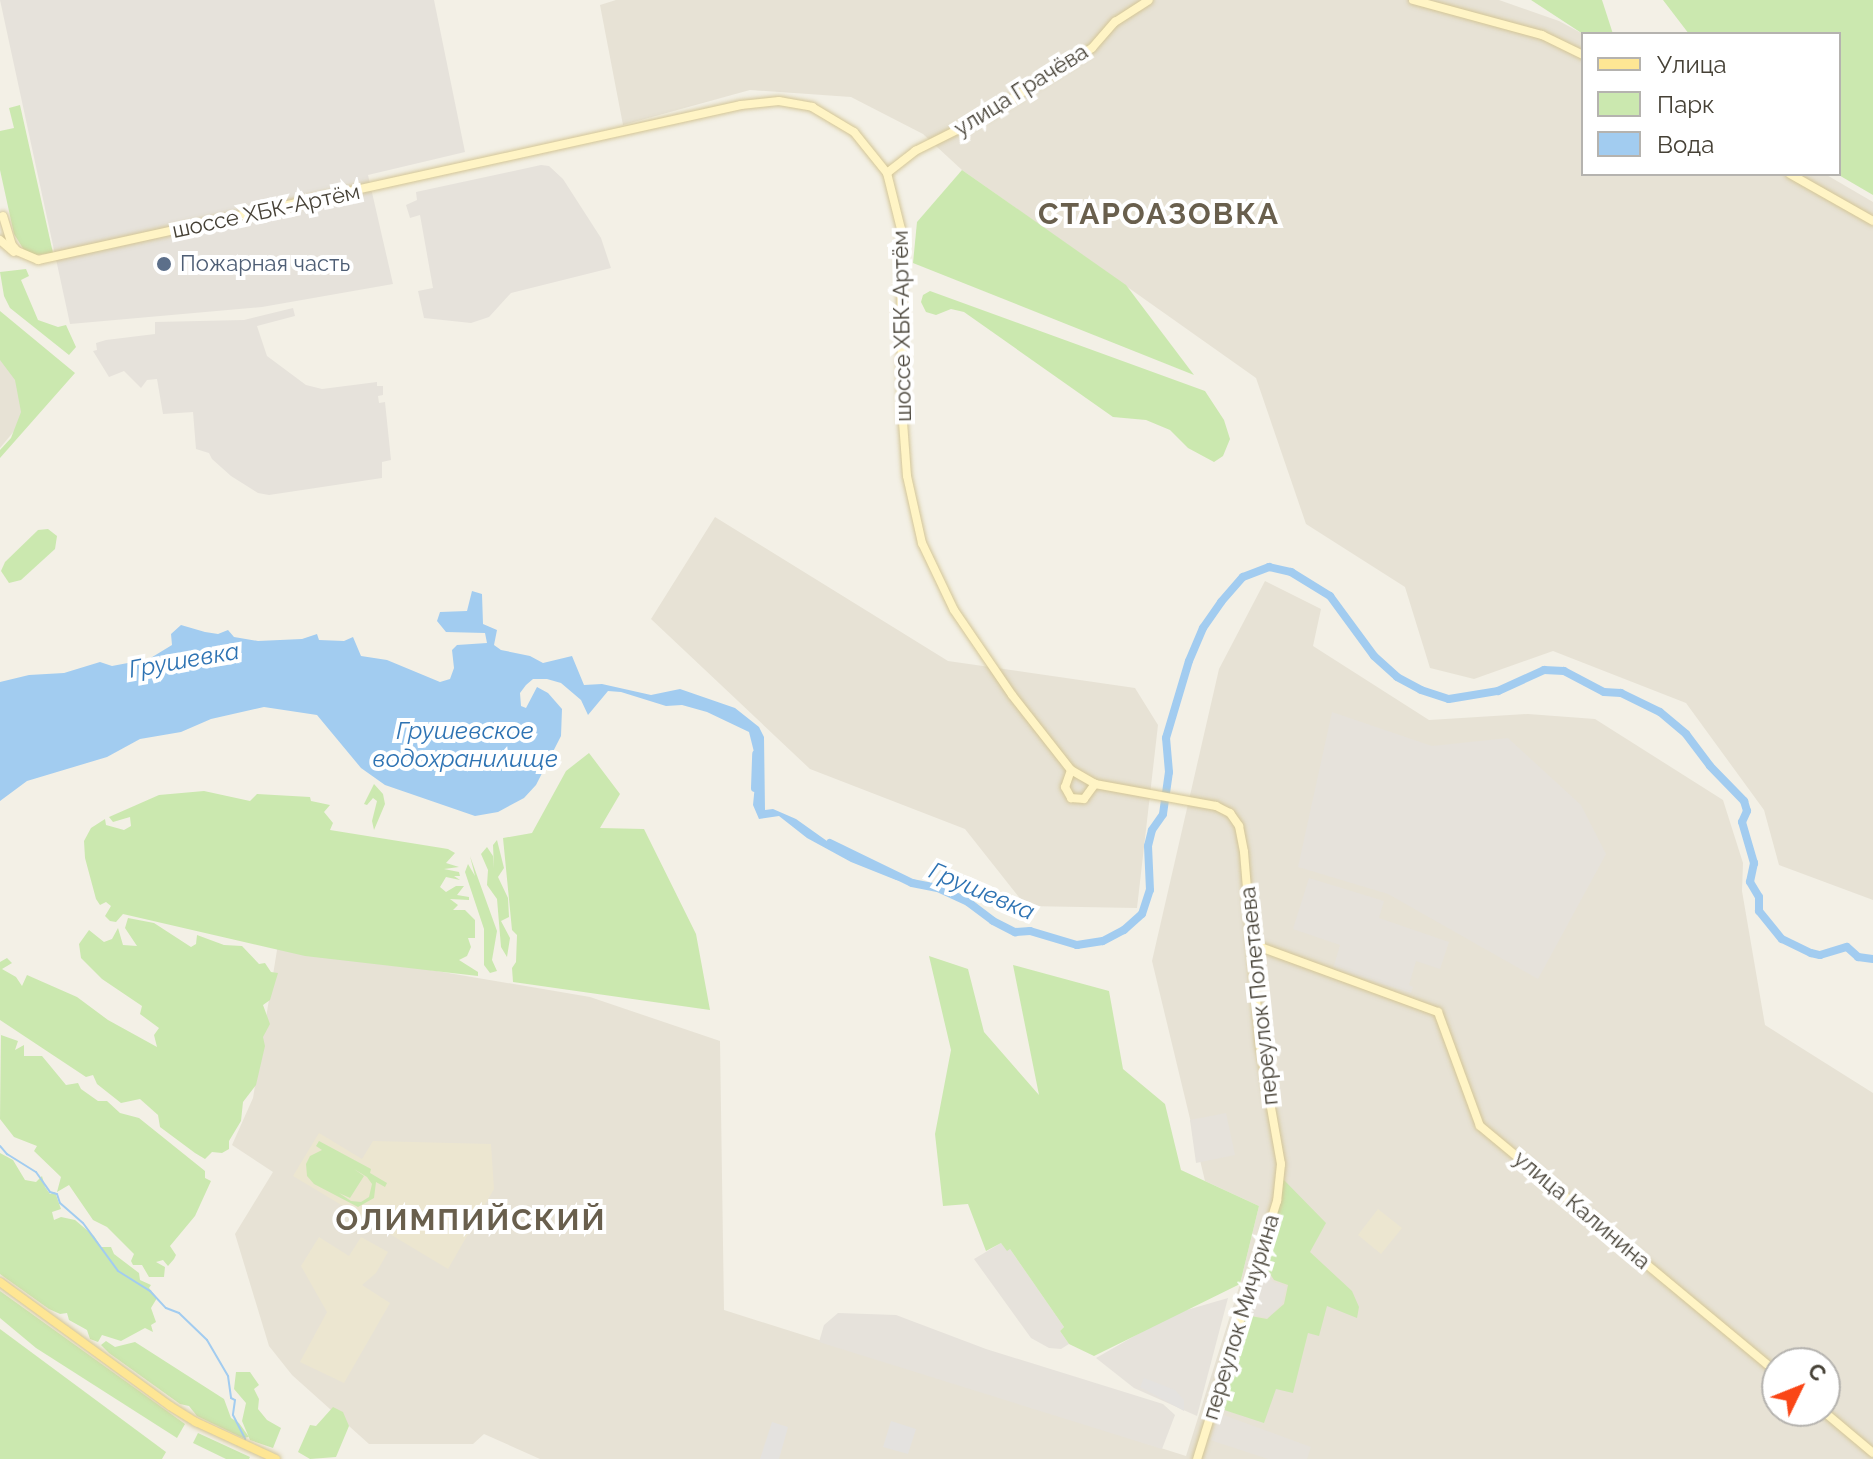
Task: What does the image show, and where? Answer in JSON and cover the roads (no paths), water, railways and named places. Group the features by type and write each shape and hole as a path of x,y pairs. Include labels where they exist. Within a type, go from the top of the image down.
{"main road":[{"name":"улица Грачёва","path":"887,173 915,151 985,116 1092,48 1115,22 1149,0"},
{"path":"1413,0 1542,35 1581,54"},
{"name":"шоссе ХБК-Артём","path":"38,260 727,108 779,101 812,107 854,132 887,173 901,229 902,408 907,476 922,543 954,610 1012,695 1071,770 1095,784 1216,806 1235,818"},
{"path":"1794,176 1873,221"},
{"path":"0,204 1,219 12,245 17,251 38,260"},
{"path":"0,240 16,254 38,260"},
{"path":"1071,770 1065,787 1071,798 1086,798 1095,784"},
{"name":"переулок Полетаева","path":"1235,818 1244,852 1260,1045 1280,1174"},
{"name":"улица Калинина","path":"1252,944 1438,1012 1480,1126 1761,1360"},
{"name":"переулок Мичурина","path":"1197,1459 1277,1201 1280,1174"},
{"path":"0,1282 170,1406 196,1422 276,1459"},
{"path":"1841,1426 1873,1453"}],"water":[{"name":"Грушевское водохранилище","path":"472,591 482,594 483,624 497,630 494,645 501,650 530,656 543,663 572,656 584,685 602,684 651,695 680,689 735,708 759,727 764,737 765,810 773,809 796,819 834,846 896,876 916,880 912,883 896,880 851,862 807,838 779,816 759,819 753,805 757,764 749,732 707,712 682,705 666,706 621,692 608,691 588,715 581,700 561,683 547,679 533,679 526,685 520,693 521,706 526,708 537,687 548,693 562,709 561,736 536,785 524,798 498,812 475,816 385,785 361,768 317,715 264,707 211,719 181,732 140,739 107,757 27,781 0,801 0,682 29,675 64,673 100,662 112,666 149,659 172,645 171,634 181,625 218,634 228,630 234,637 258,641 302,639 317,634 319,640 344,641 353,637 361,656 387,660 440,682 450,679 454,668 452,650 457,645 487,643 485,633 446,632 437,621 440,612 467,611"}],"waterway":[{"name":"Грушевка","path":"830,843 912,883 938,888 968,902 993,921 1015,932 1030,931 1077,945 1103,941 1124,930 1142,914 1150,890 1148,846 1152,830 1163,814 1169,772 1166,738 1189,661 1203,628 1221,602 1243,577 1269,567 1291,572 1330,596 1374,656 1397,677 1421,690 1449,699 1498,691 1544,670 1564,671 1604,692 1621,693 1660,712 1686,734 1710,766 1744,801 1747,811 1742,822 1754,863 1750,882 1759,897 1759,911 1782,939 1820,955 1847,947 1858,957 1873,959"},
{"name":"Грушевка","path":"755,788 756,754"},
{"path":"0,1146 36,1172 50,1192 57,1194 60,1203 83,1223 118,1271 150,1291 166,1308 179,1313 207,1340 228,1376 231,1398 235,1400 233,1415 245,1439"}],"place":[{"name":"Пожарная часть","path":"164,264"}],"district":[{"name":"СТАРОАЗОВКА","path":"1159,214"},
{"name":"ОЛИМПИЙСКИЙ","path":"471,1220"}]}
